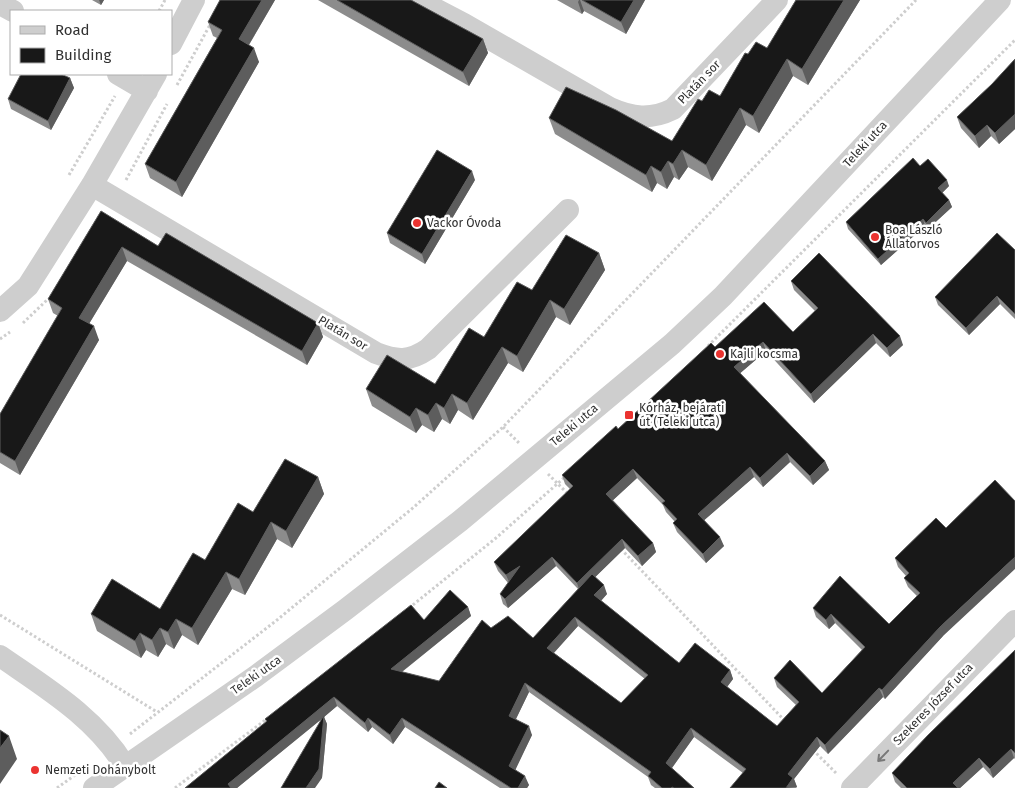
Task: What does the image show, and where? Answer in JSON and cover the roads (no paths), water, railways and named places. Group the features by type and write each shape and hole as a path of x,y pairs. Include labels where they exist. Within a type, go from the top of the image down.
{"street":[{"path":"172,42 194,0"},
{"name":"Platán sor","path":"418,0 464,24 610,108 627,116 644,117 660,115 673,109 777,0"},
{"name":"Teleki utca","path":"87,780 119,757 256,676 345,610 460,520 672,344 723,296 1000,0"},
{"path":"0,4 11,10"},
{"path":"0,311 28,286 92,185 151,82 121,76"},
{"name":"Platán sor","path":"92,185 376,353 392,359 415,358 428,349 568,210"},
{"name":"Szekeres József utca","path":"852,788 1015,621"},
{"path":"0,656 78,711 119,757"}],"place":[{"name":"Vackor Óvoda","path":"417,223"},
{"name":"Boa László Állatorvos","path":"875,237"},
{"name":"Kajli kocsma","path":"720,354"},
{"name":"Kórház, bejárati út (Teleki utca)","path":"629,415"},
{"name":"Nemzeti Dohánybolt","path":"35,770"}]}
